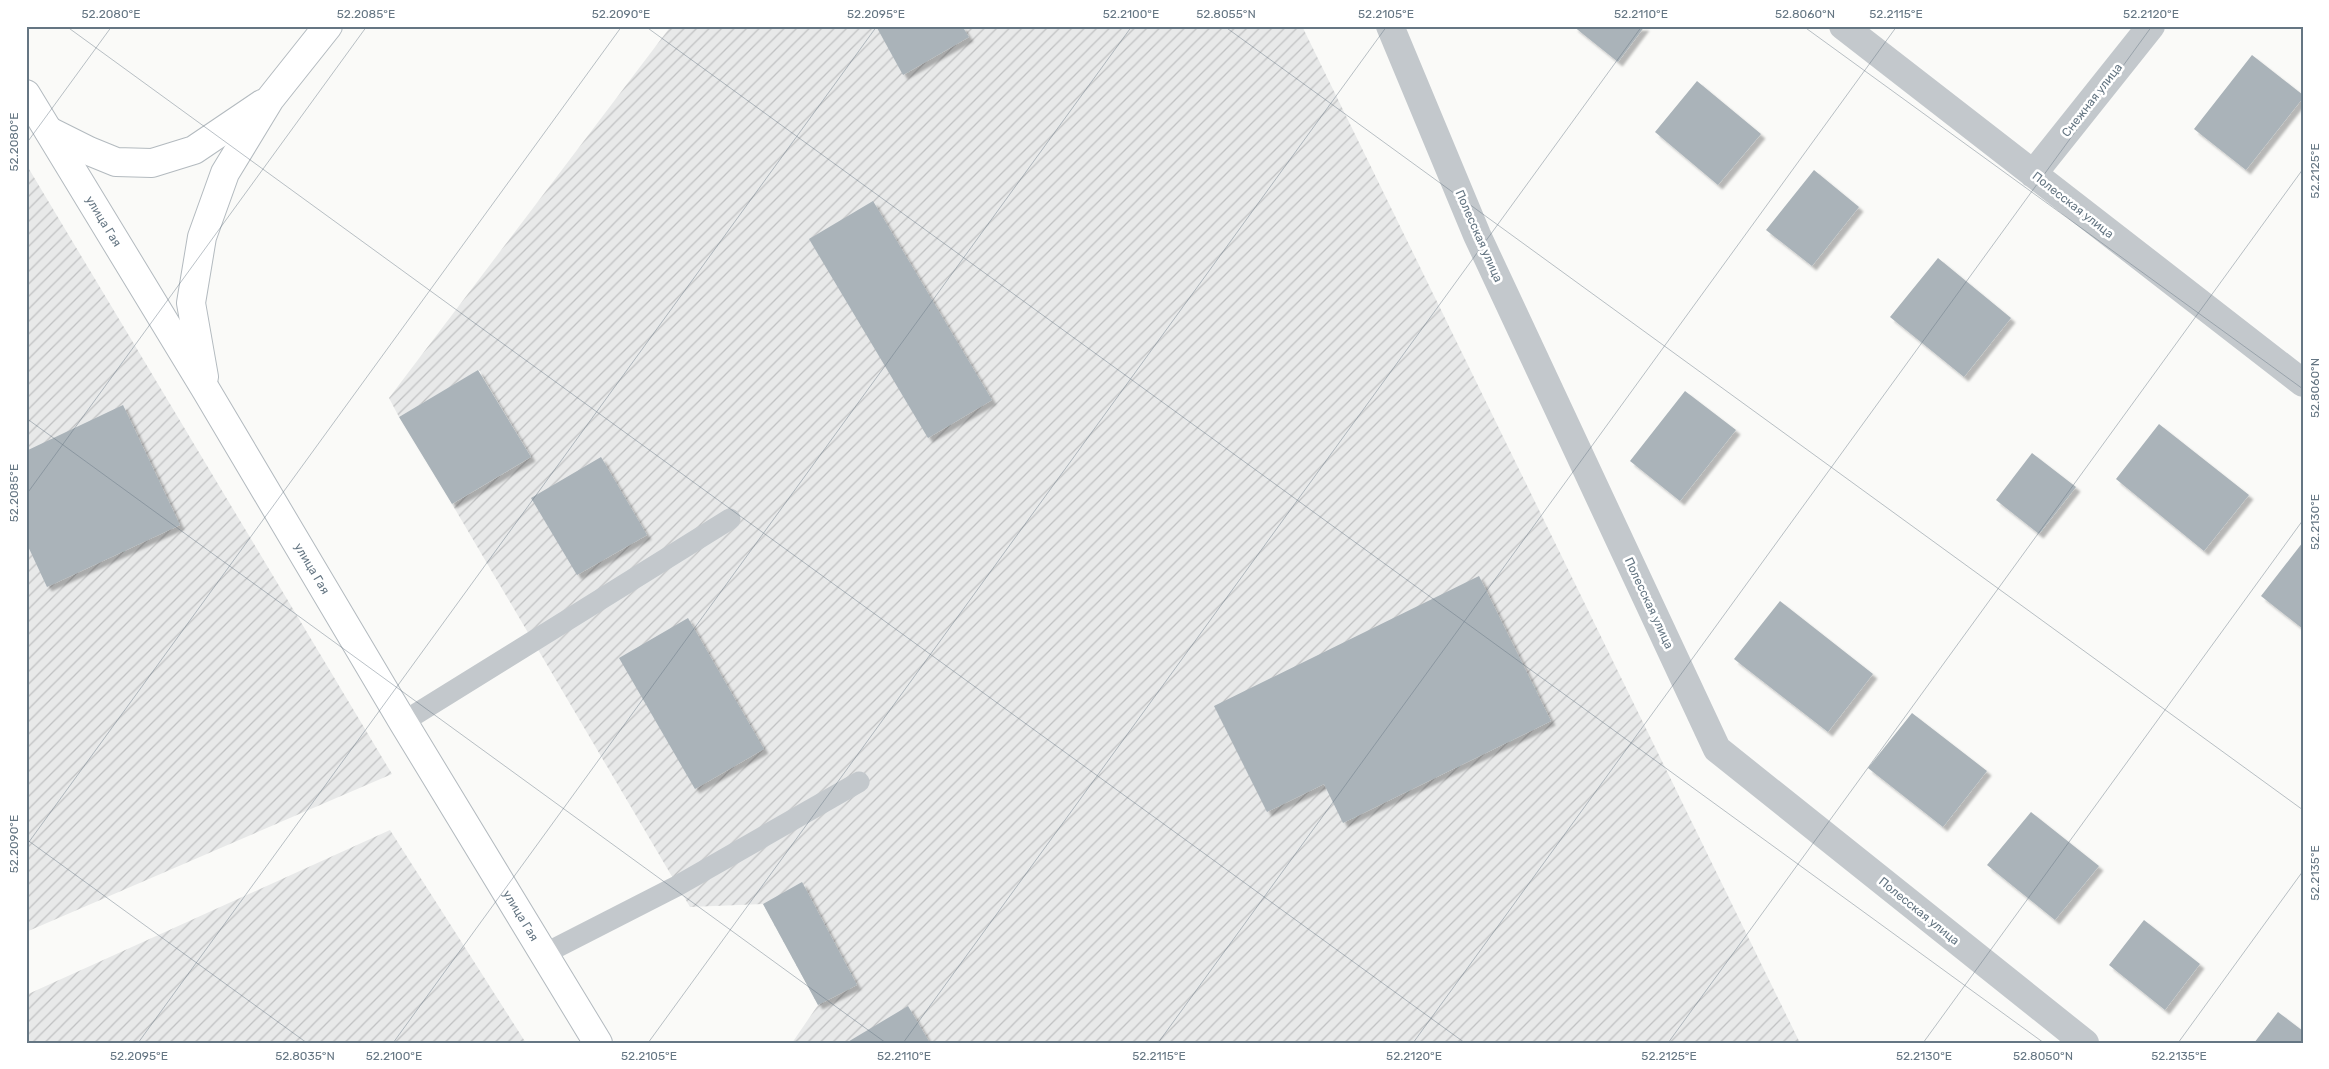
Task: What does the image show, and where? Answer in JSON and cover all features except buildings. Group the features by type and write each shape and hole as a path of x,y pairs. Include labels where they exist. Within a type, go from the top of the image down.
{"main road":[{"path":"206,390 192,303 202,237 225,173 270,98 328,26"},
{"name":"улица Гая","path":"26,94 206,390 402,722 598,1043"},
{"path":"49,131 89,152 116,162 152,163 194,150 270,98"}],"street":[{"name":"Полесская улица","path":"1390,26 1477,235 1717,749 2085,1043"},
{"name":"Полесская улица","path":"1843,26 2303,383"},
{"name":"Снежная улица","path":"2034,174 2151,26"}],"lane":[{"path":"402,722 730,519"},
{"path":"544,954 677,886 859,782"}],"shaded area":[{"path":"671,26 1302,26 1800,1043 792,1043 818,1005 763,904 690,907 452,504 531,457 479,370 399,417 389,398"},
{"path":"26,164 392,774 26,932"},
{"path":"390,830 526,1043 26,1043 26,995"}]}
